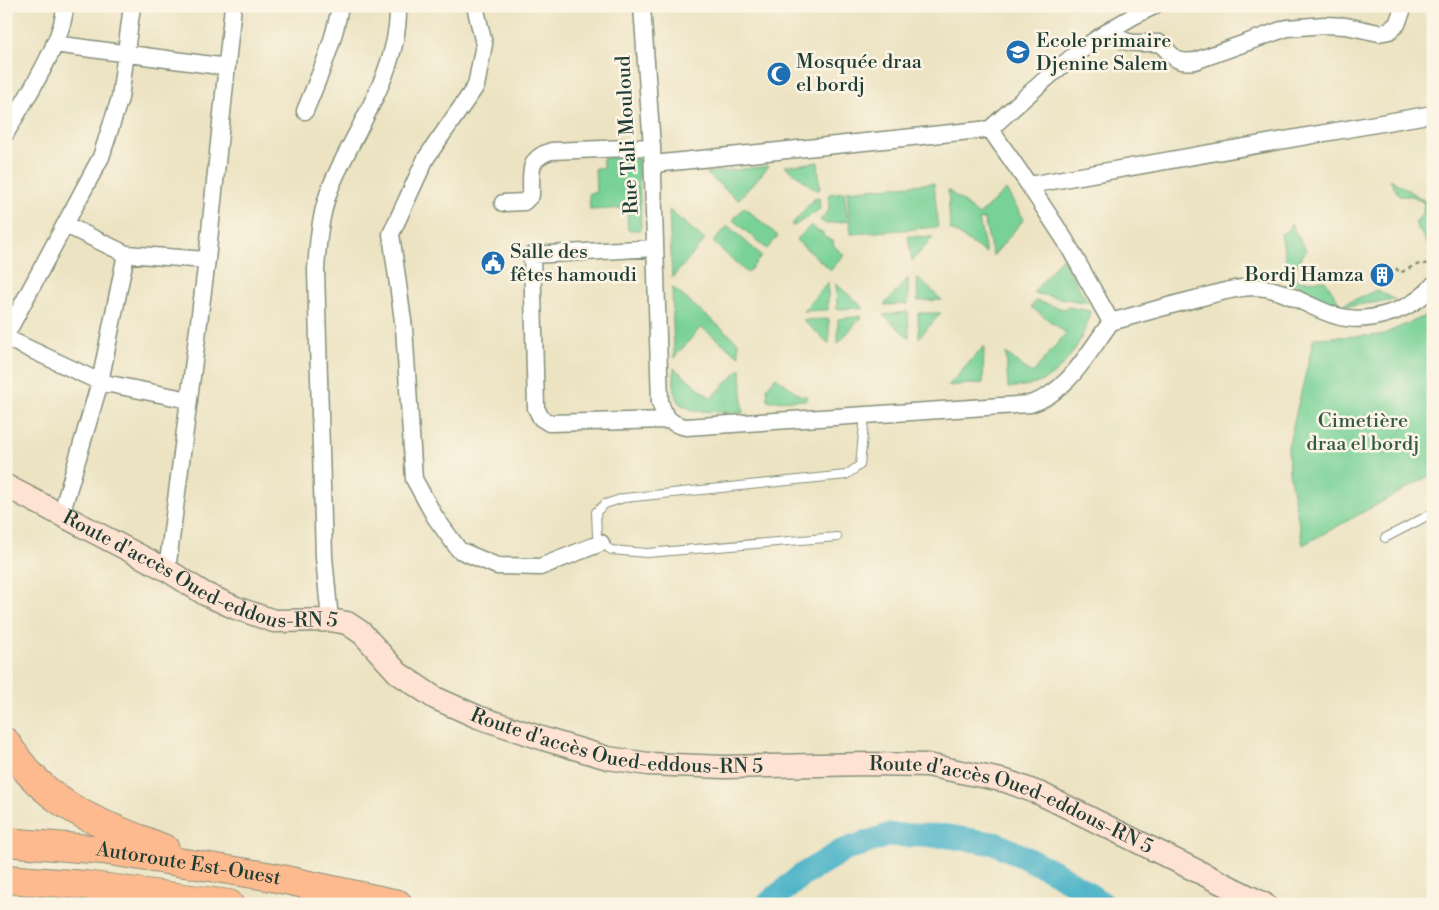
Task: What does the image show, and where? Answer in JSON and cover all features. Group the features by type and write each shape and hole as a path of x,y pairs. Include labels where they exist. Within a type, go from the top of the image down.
{"highway":[{"path":"6,742 17,760 36,781 74,812 210,867"},
{"name":"Autoroute Est-Ouest","path":"6,842 103,850 267,876 398,904"},
{"name":"Autoroute Est-Ouest","path":"6,879 85,884 229,904"}],"main road":[{"name":"Route d'accès Oued-eddous-RN 5","path":"6,486 167,570 205,594 236,608 274,621 330,620 347,623 362,633 398,673 435,698 478,717 547,740 608,758 648,764 724,768 868,764 927,765 1006,780 1050,798 1264,904"}],"street":[{"path":"6,133 61,29 65,6"},
{"path":"132,6 120,98 101,157 6,336 100,382 189,400"},
{"path":"167,570 208,260 233,6"},
{"path":"306,111 323,67 340,6"},
{"path":"330,620 324,547 316,270 318,240 321,220 334,178 371,105 392,51 398,6"},
{"path":"475,6 484,44 476,86 426,158 391,234 404,328 414,479 435,517 458,550 497,566 540,567 601,543"},
{"name":"Rue Tali Mouloud","path":"642,6 653,164 660,402 668,420"},
{"path":"653,164 990,129 1067,59 1111,29 1154,6"},
{"path":"1111,29 1118,39 1127,42 1159,43 1171,56 1186,62 1195,61 1287,28 1325,25 1346,26 1379,33 1390,31 1397,24 1404,6"},
{"path":"54,44 227,67"},
{"path":"1029,185 1433,114"},
{"path":"990,129 1065,240 1111,322"},
{"path":"503,203 524,202 530,195 532,166 538,155 551,151 652,147"},
{"path":"66,225 126,254 208,260"},
{"path":"655,248 532,255 536,408 541,418 549,423 668,420 675,425 686,427 1030,404 1040,401 1060,387 1081,364 1111,322 1233,289 1255,287 1286,293 1338,317 1368,317 1407,307 1423,296 1433,285"},
{"path":"61,515 100,382 126,254"}],"lane":[{"path":"837,537 647,553 611,550 601,543 598,535 596,512 604,504 624,498 846,475 860,464 865,415"},
{"path":"1385,538 1433,513"}],"path":[{"path":"1396,268 1400,274 1415,265 1433,263"}],"green space":[{"path":"638,157 641,230 628,230 627,208 590,210 589,193 596,193 595,168 603,168 603,158"},
{"path":"818,162 820,189 816,190 785,166"},
{"path":"769,166 738,200 706,173"},
{"path":"1390,179 1433,206 1433,230 1428,246 1415,223 1423,213 1424,203 1413,196 1399,196"},
{"path":"934,183 938,227 851,234 847,191"},
{"path":"948,190 979,215 1006,190 1024,219 993,256 984,219 979,220 986,253 950,229"},
{"path":"844,192 848,221 826,224 820,220 829,210 829,194"},
{"path":"819,198 820,209 794,226 791,225 814,199"},
{"path":"744,207 778,236 767,249 733,220"},
{"path":"669,210 705,240 672,278"},
{"path":"1291,224 1306,250 1293,271 1300,281 1325,280 1341,305 1377,290 1396,300 1340,307 1290,281 1281,234 1289,230"},
{"path":"811,225 823,233 824,237 833,241 834,246 844,255 831,270 796,240"},
{"path":"728,226 762,256 747,273 713,242"},
{"path":"908,236 933,237 912,261"},
{"path":"1062,258 1088,303 1033,293"},
{"path":"917,277 942,300 918,301"},
{"path":"908,278 908,304 884,305"},
{"path":"828,282 828,310 803,311"},
{"path":"836,284 864,308 837,309"},
{"path":"672,287 738,342 739,356 701,327 674,358"},
{"path":"1036,301 1064,309 1068,307 1090,311 1087,322 1078,344 1055,373 1035,384 1008,388 1006,353 1032,374 1066,333 1031,307"},
{"path":"908,312 909,338 883,315"},
{"path":"918,313 941,313 919,338"},
{"name":"Cimetière draa el bordj","path":"1433,313 1433,474 1303,545 1289,472 1288,447 1314,338 1381,335"},
{"path":"862,316 838,344 838,319"},
{"path":"829,319 829,344 803,320"},
{"path":"984,346 983,383 948,386"},
{"path":"674,368 711,398 741,368 743,413 695,411 680,404 674,392"},
{"path":"776,377 801,396 807,396 806,400 768,401 767,387"}],"waterway":[{"path":"768,904 802,875 842,851 889,835 945,836 997,844 1057,873 1103,904"}],"place":[{"name":"Ecole primaire Djenine Salem","path":"1018,52"},
{"name":"Mosquée draa el bordj","path":"779,74"},
{"name":"Salle des fêtes hamoudi","path":"493,263"},
{"name":"Bordj Hamza","path":"1382,275"}]}
